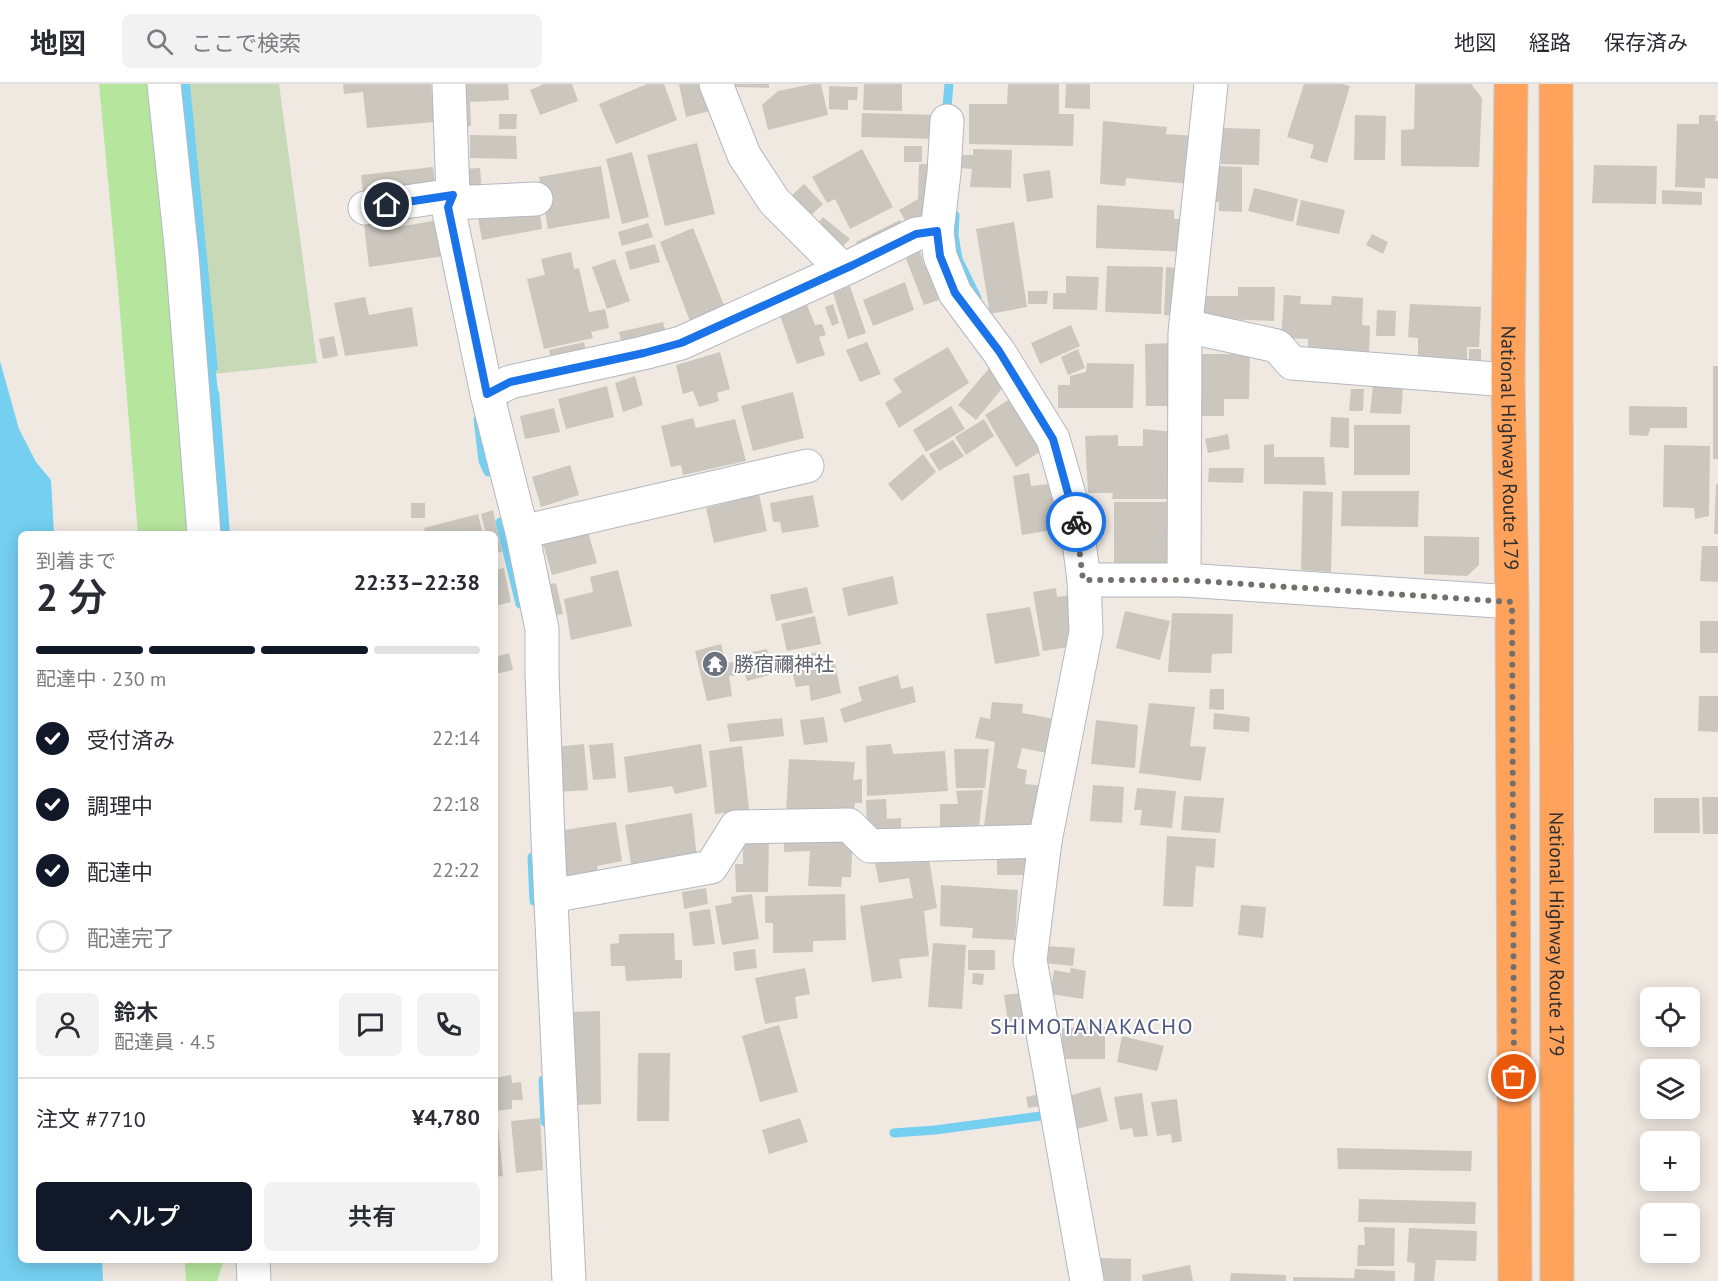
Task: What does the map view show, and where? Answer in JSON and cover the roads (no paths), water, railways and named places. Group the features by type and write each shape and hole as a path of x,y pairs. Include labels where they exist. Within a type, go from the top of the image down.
{"highway":[{"name":"National Highway Route 179","path":"1511,84 1509,380 1515,1281"},
{"name":"National Highway Route 179","path":"1556,84 1557,1281"}],"street":[{"path":"164,84 182,255 204,531"},
{"path":"449,84 451,199 448,207 487,394 522,532 542,629 551,896 569,1281"},
{"path":"716,84 744,155 774,201 842,269"},
{"path":"1184,580 1186,326 1211,84"},
{"path":"947,121 945,173 937,231 940,256 955,293 999,351 1053,439 1076,519 1086,632 1045,841 1030,960 1087,1281"},
{"path":"365,208 451,199 536,198"},
{"path":"487,394 510,382 681,343 916,234 937,231"},
{"path":"1186,326 1277,346 1292,363 1509,380"},
{"path":"522,532 807,466"},
{"path":"1083,580 1184,580 1512,602"},
{"path":"551,896 711,867 736,826 849,825 870,846 1045,841"},
{"path":"253,1263 254,1281"}],"water":[{"path":"178,84 190,84 218,370 207,371"},
{"path":"0,361 19,429 36,462 51,480 54,531 18,531 18,1263 102,1263 103,1281 0,1281"},
{"path":"219,391 230,531 221,531 210,393"}],"waterway":[{"path":"947,107 949,84"},
{"path":"955,215 954,235 958,259 977,298"},
{"path":"210,361 215,404"},
{"path":"478,419 483,461 488,472"},
{"path":"500,522 520,604"},
{"path":"532,857 534,901"},
{"path":"543,1080 545,1122"},
{"path":"894,1133 1041,1116"}],"place":[{"name":"勝宿禰神社","path":"715,664"}],"district":[{"name":"SHIMOTANAKACHO","path":"1092,1026"}]}
